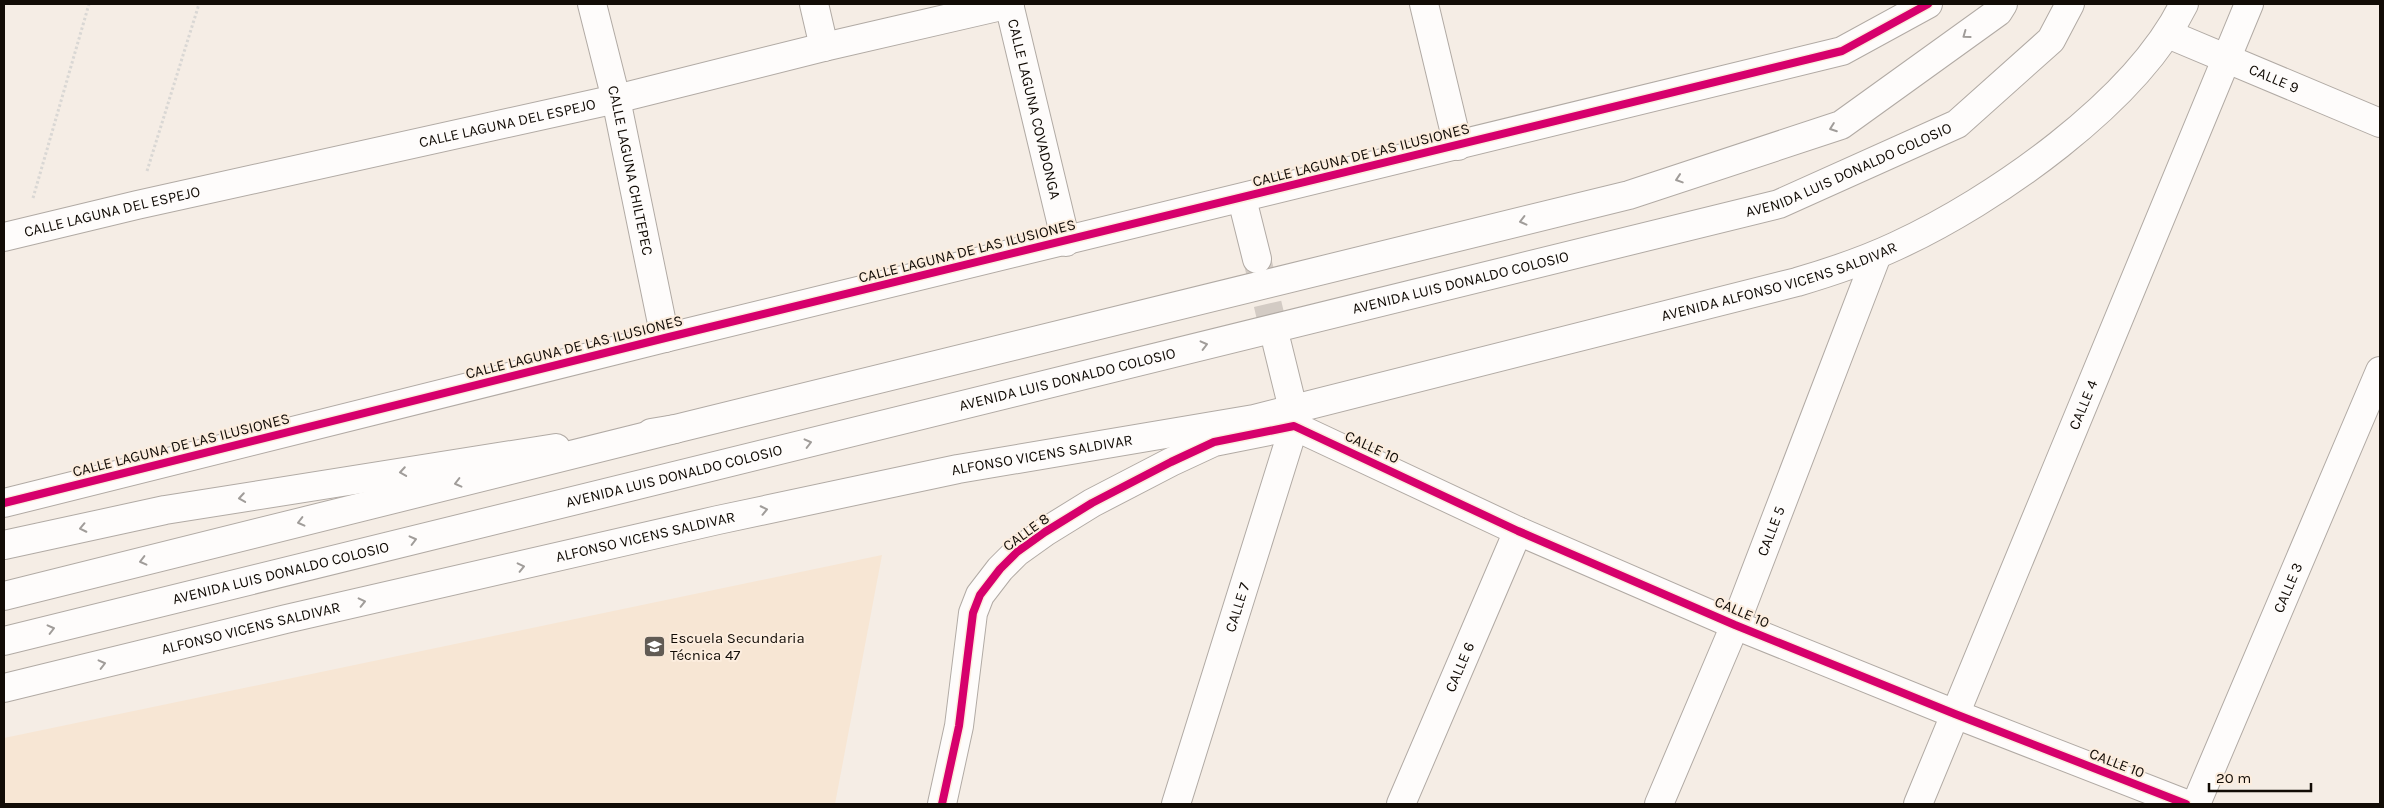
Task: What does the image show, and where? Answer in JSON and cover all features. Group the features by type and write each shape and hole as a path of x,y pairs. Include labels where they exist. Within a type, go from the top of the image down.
{"main road":[{"name":"CALLE LAGUNA CHILTEPEC","path":"592,4 616,99 665,338"},
{"path":"814,4 824,47"},
{"name":"CALLE LAGUNA DEL ESPEJO","path":"14,234 616,99 824,47 1009,4"},
{"name":"CALLE LAGUNA COVADONGA","path":"1009,4 1066,242"},
{"path":"1424,4 1458,146"},
{"name":"CALLE LAGUNA DE LAS ILUSIONES","path":"4,503 665,338 1066,242 1842,51 1928,4"},
{"path":"4,596 1629,195 1841,125 1998,12 2003,4"},
{"name":"AVENIDA LUIS DONALDO COLOSIO","path":"4,641 1779,204 1957,124 2051,40 2070,4"},
{"name":"AVENIDA ALFONSO VICENS SALDIVAR","path":"1294,418 1797,282 1877,255 1922,234 1980,200 2039,159 2104,104 2136,73 2168,34 2184,4"},
{"name":"CALLE 4","path":"1918,804 2249,4"},
{"name":"CALLE 9","path":"2168,34 2380,122"},
{"path":"1242,198 1257,259"},
{"name":"CALLE 5","path":"1659,804 1735,625 1877,255"},
{"path":"1277,344 1294,418"},
{"name":"CALLE 3","path":"2196,804 2380,371"},
{"name":"CALLE 10","path":"1294,418 1518,531 1735,625 1955,714 2186,804"},
{"name":"ALFONSO VICENS SALDIVAR","path":"4,688 286,620 718,520 958,469 1254,419 1294,418"},
{"name":"CALLE 8","path":"942,804 958,726 973,613 980,595 1000,570 1017,552 1045,532 1092,503 1163,466 1214,442 1294,418"},
{"name":"CALLE 7","path":"1176,804 1294,418"},
{"path":"4,545 165,510 675,429"},
{"name":"CALLE 6","path":"1400,804 1518,531"}],"path":[{"path":"14,234 89,4"},
{"path":"137,205 199,4"}],"shaded area":[{"name":"Escuela Secundaria Técnica 47","path":"882,555 835,804 4,804 4,738"}],"tunnel":[{"path":"1258,263 1277,344"}],"cycle path":[{"path":"4,503 665,338 1842,51 1928,4"},
{"path":"942,804 959,726 973,613 980,595 1000,569 1017,552 1045,532 1092,503 1171,462 1214,442 1294,426 1518,531 1735,625 1955,714 2186,804"}],"place":[{"name":"Escuela Secundaria Técnica 47","path":"654,647"}]}
